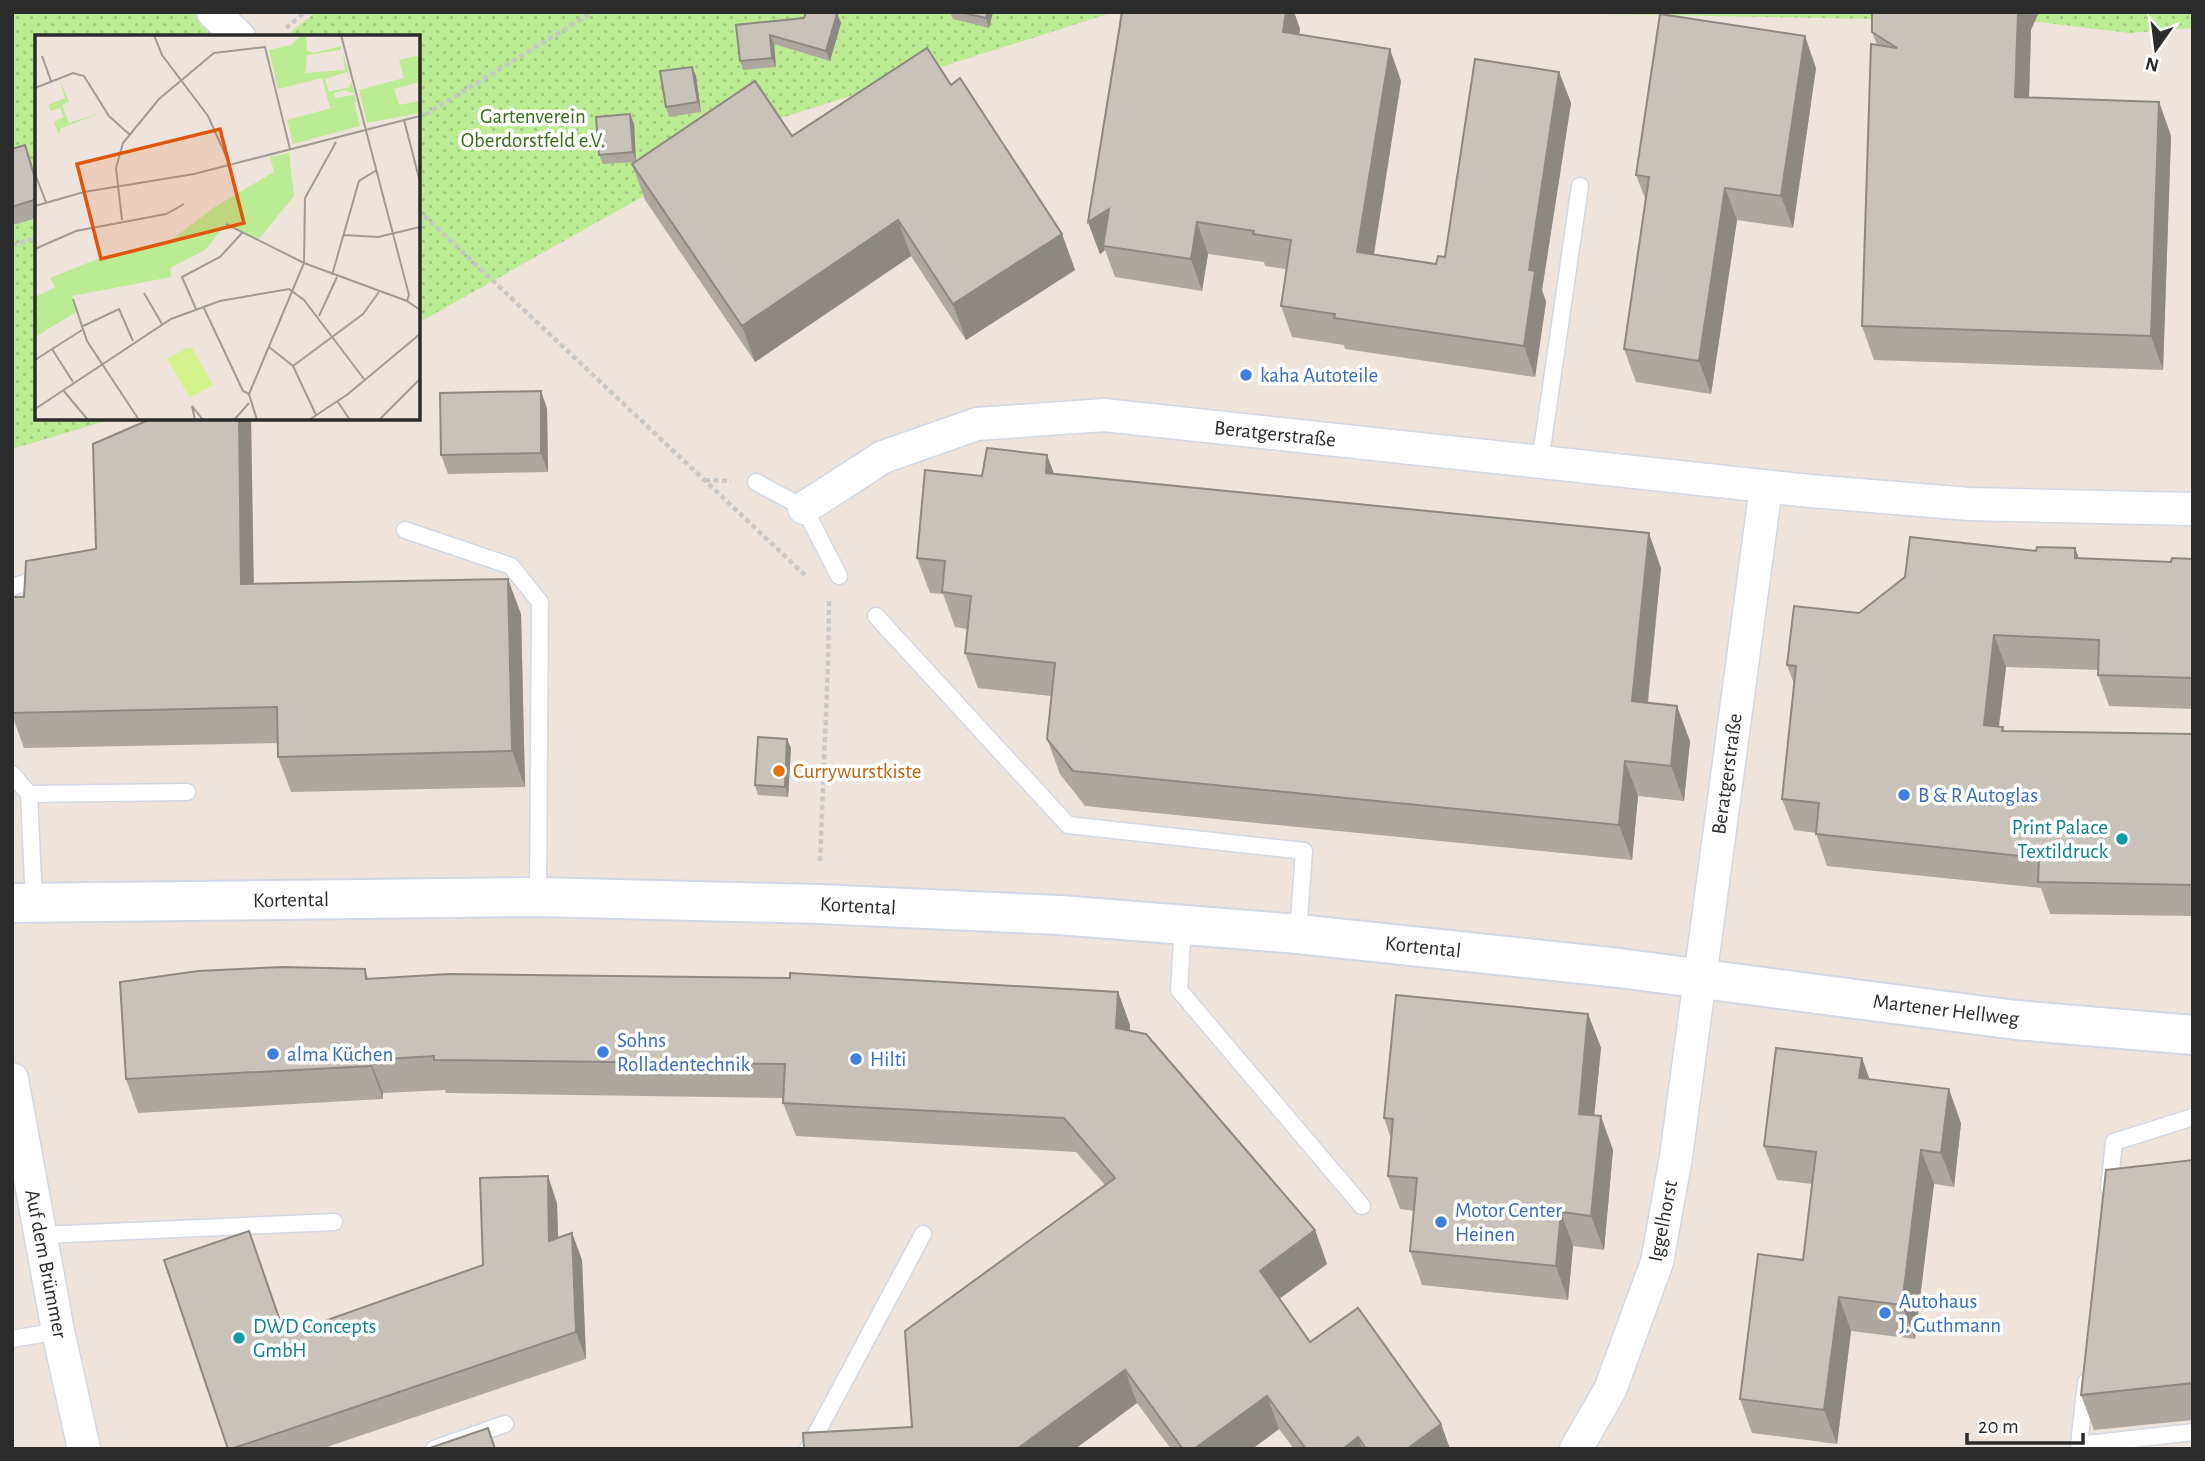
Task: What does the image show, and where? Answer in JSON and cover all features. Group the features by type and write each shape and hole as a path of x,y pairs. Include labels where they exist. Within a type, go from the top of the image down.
{"street":[{"path":"213,12 237,35"},
{"name":"Beratgerstraße","path":"804,508 883,457 977,424 1104,415 1766,487 1969,504 2193,509"},
{"name":"Beratgerstraße","path":"1700,978 1766,487"},
{"name":"Kortental","path":"23,903 538,897 831,904 1059,915 1298,934 1700,978"},
{"name":"Martener Hellweg","path":"1700,978 2016,1020 2193,1035"},
{"name":"Iggelhorst","path":"1576,1449 1610,1390 1657,1262 1676,1157 1700,978"},
{"name":"Auf dem Brümmer","path":"12,1079 28,1199 41,1235 58,1331 84,1449"}],"lane":[{"path":"1540,463 1580,186"},
{"path":"756,482 804,508 839,576"},
{"path":"405,530 511,566 540,602 538,897"},
{"path":"12,587 63,570"},
{"path":"876,616 1068,825 1304,851 1298,934"},
{"path":"12,774 29,794 23,903"},
{"path":"29,794 187,792"},
{"path":"1183,925 1179,990 1362,1206"},
{"path":"2106,1210 2114,1142 2193,1117"},
{"path":"41,1235 334,1222"},
{"path":"808,1449 923,1234"},
{"path":"12,1339 58,1331"},
{"path":"2088,1362 2079,1445 2193,1432"},
{"path":"434,1449 505,1424"}],"path":[{"path":"286,28 305,12"},
{"path":"420,118 593,12"},
{"path":"420,212 829,598"},
{"path":"12,246 35,239"},
{"path":"820,861 829,598 839,576"}],"green space":[{"path":"12,12 213,12 237,35 35,35 35,420 109,420 12,449"},
{"name":"Gartenverein Oberdorstfeld e.V.","path":"316,12 1114,12 784,117 420,322 420,35 287,35"},
{"path":"1495,12 2193,12 2193,28 2129,33 2038,22"}],"building":[{"path":"806,12 837,14 826,51 770,35 772,58 740,61 736,25 804,18"},
{"path":"959,12 987,12 986,18"},
{"path":"1122,12 1286,12 1283,32 1390,49 1357,252 1436,264 1438,256 1445,257 1475,59 1559,72 1529,270 1535,271 1524,346 1334,318 1335,314 1281,306 1291,240 1253,234 1254,231 1197,222 1191,259 1103,246 1109,209 1088,222"},
{"path":"1872,12 2018,12 2015,97 2159,102 2151,336 1862,326 1871,44 1897,48 1872,32"},
{"path":"1660,14 1805,36 1781,196 1725,188 1699,361 1624,349 1649,177 1636,175"},
{"path":"927,48 951,85 960,78 1062,234 953,304 898,220 742,326 632,164 755,81 792,136"},
{"path":"692,67 698,102 666,107 660,71"},
{"path":"630,114 633,152 599,155 596,117"},
{"path":"25,145 35,178 35,200 12,207 12,149"},
{"path":"541,391 541,453 441,455 440,393"},
{"path":"148,420 239,420 241,584 508,579 512,751 278,757 277,707 12,713 12,597 24,597 26,561 96,549 93,444"},
{"path":"987,448 1047,455 1046,473 1649,533 1632,701 1677,706 1671,766 1625,761 1619,825 1073,771 1047,739 1055,663 965,653 971,596 942,592 945,561 917,558 925,470 982,476"},
{"path":"1910,537 2036,551 2037,547 2075,548 2075,558 2171,562 2172,558 2193,559 2193,678 2098,675 2099,640 1994,635 1984,725 2003,727 2002,731 2193,734 2193,885 2038,882 2039,858 1816,834 1819,803 1782,799 1796,666 1787,665 1794,606 1859,613 1905,577"},
{"path":"758,737 787,739 785,787 755,785"},
{"path":"283,967 365,969 366,979 449,974 790,978 790,973 1118,992 1116,1028 1146,1034 1315,1230 1260,1271 1310,1342 1358,1308 1441,1424 1407,1449 1366,1449 1358,1437 1343,1449 1306,1449 1267,1396 1194,1449 1183,1449 1125,1370 1017,1449 804,1449 803,1433 912,1427 905,1331 1115,1178 1064,1118 783,1103 785,1064 434,1060 434,1056 370,1060 371,1066 126,1079 120,982 198,971"},
{"path":"1396,995 1588,1014 1579,1114 1601,1116 1591,1216 1561,1212 1556,1266 1410,1251 1417,1178 1388,1176 1393,1119 1384,1118"},
{"path":"1776,1048 1862,1058 1859,1078 1949,1089 1941,1153 1921,1150 1902,1305 1839,1297 1824,1410 1740,1399 1758,1254 1803,1260 1816,1152 1764,1146"},
{"path":"2193,1160 2193,1383 2081,1395 2106,1170"},
{"path":"548,1176 549,1241 572,1233 576,1332 228,1449 164,1260 249,1231 285,1335 483,1265 480,1178"},
{"path":"488,1428 495,1449 427,1449"}],"place":[{"name":"kaha Autoteile","path":"1246,375"},
{"name":"Currywurstkiste","path":"779,771"},
{"name":"B & R Autoglas","path":"1904,795"},
{"name":"Print Palace Textildruck","path":"2122,839"},
{"name":"Sohns Rolladentechnik","path":"603,1052"},
{"name":"alma Küchen","path":"273,1054"},
{"name":"Hilti","path":"856,1059"},
{"name":"Motor Center Heinen","path":"1441,1222"},
{"name":"Autohaus J. Guthmann","path":"1885,1313"},
{"name":"DWD Concepts GmbH","path":"239,1338"}]}
